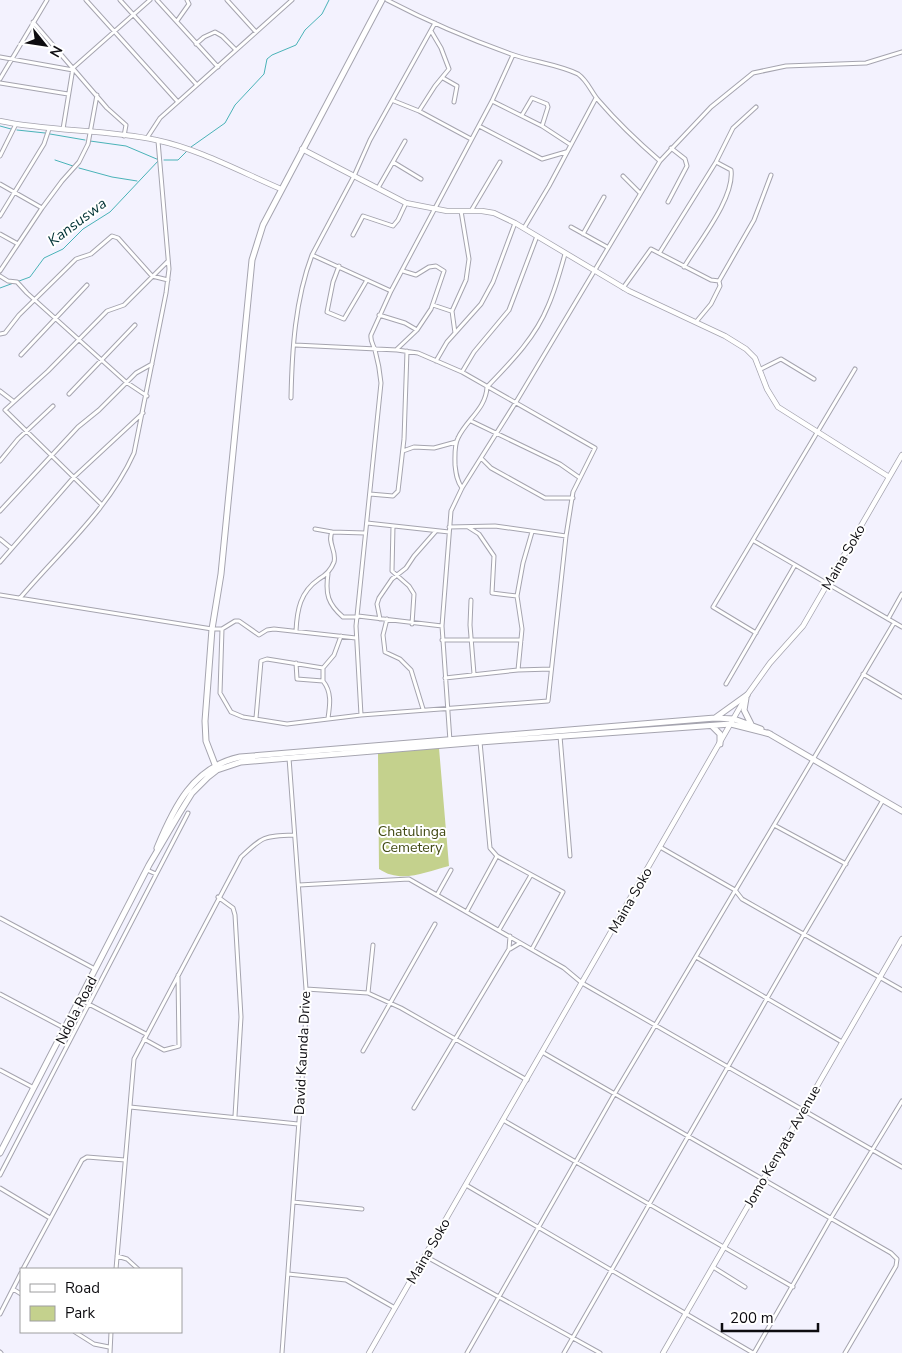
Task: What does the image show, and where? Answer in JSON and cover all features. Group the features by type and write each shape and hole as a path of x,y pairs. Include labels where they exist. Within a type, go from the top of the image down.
{"main road":[{"path":"382,0 262,225 252,260 220,574 212,629 205,731 208,750 216,767 288,755 560,733 715,718 751,724 902,811"},
{"path":"715,718 747,695"},
{"path":"747,695 744,710 751,724"},
{"path":"560,733 711,726 732,721 770,734"},
{"path":"711,726 720,734 720,744"},
{"name":"Ndola Road","path":"0,1153 148,868 192,793 216,767"}],"street":[{"path":"47,0 0,81 69,94"},
{"path":"86,0 178,102"},
{"path":"120,0 197,85"},
{"path":"63,130 73,69 150,0"},
{"path":"157,0 218,67"},
{"path":"177,21 189,4 187,0"},
{"path":"227,0 256,32"},
{"path":"147,138 156,121 292,0"},
{"path":"387,0 435,23 513,55 578,74 586,80 596,98 633,138 660,161"},
{"path":"33,22 73,69 126,126 124,136"},
{"path":"292,398 297,311 303,277 312,254 354,176 370,140 394,101 435,23"},
{"path":"419,111 437,83 443,78 449,66 431,31"},
{"path":"196,44 204,36 215,32 222,36 236,50"},
{"path":"450,742 442,626 449,527 452,511 462,488 497,434 660,161 711,107 753,73 786,66 866,63 902,52"},
{"path":"361,715 356,638 381,383 370,334 492,101 513,55"},
{"path":"0,57 73,69"},
{"path":"443,78 456,86 454,102"},
{"path":"0,271 42,208 79,162 88,144 97,95"},
{"path":"522,115 532,98 547,104 548,107 542,126"},
{"path":"524,229 596,98"},
{"path":"394,101 419,111 471,139"},
{"path":"492,101 542,126 571,145"},
{"path":"660,252 716,162 733,128 756,106"},
{"path":"0,121 50,129 158,140 182,147 281,189"},
{"path":"0,156 16,124"},
{"path":"479,126 542,159 567,152"},
{"path":"0,216 44,144 50,129"},
{"path":"20,598 102,504 134,453 144,412 168,280 158,140"},
{"path":"378,188 405,141"},
{"path":"302,148 406,203 435,209 490,212 516,223 623,288 725,336 746,349 756,358 767,389 778,407 889,477"},
{"path":"668,202 687,166 685,159 671,148"},
{"path":"393,162 422,179"},
{"path":"472,211 500,162"},
{"path":"684,267 721,205 729,186 731,170 716,162"},
{"path":"696,322 711,304 720,286 719,281 754,220 770,175"},
{"path":"622,176 640,193"},
{"path":"0,184 42,208"},
{"path":"583,234 604,197"},
{"path":"353,235 363,216 392,226 398,220 406,203"},
{"path":"455,332 452,311 468,270 468,246 461,211"},
{"path":"436,361 455,332 475,312 488,291 516,223"},
{"path":"571,227 607,248"},
{"path":"0,234 18,244"},
{"path":"0,334 5,333 76,259 91,254 112,236 118,238 152,276 168,280"},
{"path":"462,372 474,352 509,310 516,298 536,236"},
{"path":"623,288 648,250 653,249 710,280 719,281"},
{"path":"312,254 391,291"},
{"path":"462,488 456,476 456,442 484,398 487,387 525,346 535,331 548,307 565,254"},
{"path":"0,414 41,379 107,311 124,306 168,261"},
{"path":"339,266 331,291 327,312 329,315 345,318 367,280"},
{"path":"397,350 417,330 433,305 444,274 443,269 432,266 416,275 403,270"},
{"path":"1,277 17,282 126,382 147,396"},
{"path":"21,355 87,285"},
{"path":"433,305 452,311"},
{"path":"379,315 405,323 417,330"},
{"path":"69,394 135,325"},
{"path":"222,630 222,698 231,712 256,718 287,724 328,718 447,707 548,701 572,498 595,448 462,372 436,361 407,351 295,344"},
{"path":"370,494 396,495 402,452 407,351"},
{"path":"761,369 781,359 814,379"},
{"path":"0,511 16,491 30,480 50,454 136,373 152,364"},
{"path":"756,633 713,607 855,369"},
{"path":"0,391 13,401"},
{"path":"0,461 53,406"},
{"path":"5,410 102,504"},
{"path":"0,562 74,477 144,412"},
{"path":"471,421 560,464 580,478"},
{"path":"402,452 414,447 434,448 456,442"},
{"name":"Maina Soko","path":"368,1353 527,1080 747,695 770,663 803,626 902,455"},
{"path":"481,458 491,468 545,498 572,498"},
{"path":"367,523 449,532"},
{"path":"393,526 392,571 409,586 414,594 412,624"},
{"path":"449,527 495,526 566,536"},
{"path":"468,527 479,534 494,556 492,593 517,596"},
{"path":"315,530 365,533"},
{"path":"380,619 377,601 436,530"},
{"path":"332,532 330,546 335,558 328,574 326,594 330,604 343,617 387,619 412,624 442,626"},
{"path":"518,670 522,622 517,596 522,563 532,532"},
{"path":"0,539 11,548"},
{"path":"754,541 902,628"},
{"path":"726,684 795,565"},
{"path":"296,631 300,601 314,584 328,574"},
{"path":"888,619 902,594"},
{"path":"0,595 212,629 222,630 235,621 240,621 259,635 267,630 274,629 356,638"},
{"path":"470,600 474,674"},
{"path":"387,619 383,635 384,652 400,658 411,670 423,710"},
{"path":"467,1353 615,1093 894,623"},
{"path":"328,718 330,698 323,681 323,668 334,655 341,636"},
{"path":"442,640 521,640"},
{"path":"256,718 261,661 268,659 323,668"},
{"path":"296,663 297,679 323,681"},
{"path":"445,678 518,670 551,669"},
{"path":"863,674 902,697"},
{"path":"560,733 570,856"},
{"path":"479,739 490,848 498,856 561,890 563,895 532,949"},
{"name":"David Kaunda Drive","path":"282,1353 306,1039 306,989 288,755"},
{"path":"564,1353 883,800"},
{"path":"0,1175 188,812"},
{"path":"774,825 846,864"},
{"path":"116,1268 132,1067 146,1034 241,857 260,840 272,836 294,835"},
{"path":"660,847 735,890 742,899 902,990"},
{"path":"467,910 498,856"},
{"path":"148,868 156,874"},
{"path":"437,895 451,870"},
{"path":"499,930 531,875"},
{"path":"298,885 405,878 467,910 564,968 582,983 874,1149 902,1167"},
{"path":"218,897 232,908 235,915 242,1017 234,1116"},
{"path":"0,918 96,970"},
{"path":"363,1051 392,1003 435,924"},
{"path":"414,1108 457,1040 509,949 510,936"},
{"name":"Jomo Kenyata Avenue","path":"663,1353 902,939"},
{"path":"509,949 520,942"},
{"path":"368,992 373,945"},
{"path":"696,958 842,1042"},
{"path":"144,1040 164,1050 179,1046 178,974"},
{"path":"306,989 368,992 392,1003 527,1080"},
{"path":"0,994 66,1029"},
{"path":"81,1000 146,1034"},
{"path":"542,1052 891,1253 897,1259 896,1266 845,1353"},
{"path":"0,1070 35,1088"},
{"path":"466,1185 754,1353 831,1218 902,1101"},
{"path":"130,1107 234,1116 298,1124"},
{"path":"503,1120 793,1287"},
{"path":"24,1268 82,1160 87,1157 125,1160"},
{"path":"0,1188 50,1218"},
{"path":"293,1202 362,1209"},
{"path":"118,1256 127,1259 137,1268"},
{"path":"425,1256 600,1353"},
{"path":"713,1266 745,1288"},
{"path":"288,1274 346,1280 395,1308"},
{"path":"0,1314 20,1275"},
{"path":"13,1289 20,1293"},
{"path":"77,1333 94,1344 109,1347"},
{"path":"110,1353 111,1333"}],"green space":[{"name":"Chatulinga Cemetery","path":"439,748 449,866 422,874 396,876 387,873 379,869 378,752"}],"waterway":[{"name":"Kansuswa","path":"191,147 225,123 235,105 264,74 267,59 296,45 305,30 322,14 329,0"},
{"path":"0,126 11,129"},
{"path":"17,130 45,133"},
{"path":"50,134 85,140"},
{"name":"Kansuswa","path":"0,288 30,277 44,258 63,249 83,229 110,212 159,160 126,146 90,141"},
{"name":"Kansuswa","path":"164,160 178,160 187,151"},
{"path":"55,160 73,166"},
{"path":"79,168 112,177 137,181"}]}
